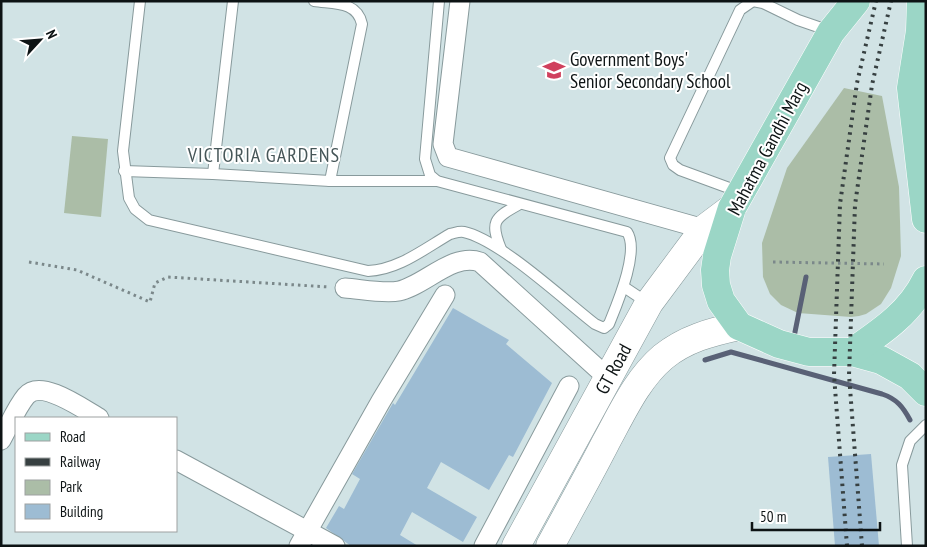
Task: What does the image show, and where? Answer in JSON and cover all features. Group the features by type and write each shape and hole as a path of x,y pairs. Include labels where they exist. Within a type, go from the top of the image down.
{"main road":[{"name":"Mahatma Gandhi Marg","path":"739,326 721,301 716,284 715,270 736,200 830,32 840,1"},
{"path":"830,32 856,1"},
{"path":"921,1 923,25 911,88 926,220"},
{"name":"GT Road","path":"516,546 649,303 704,229 736,200"},
{"path":"852,352 903,313 926,280"},
{"name":"GT Road","path":"550,546 632,395 650,371 662,358 687,341 716,331 739,326"},
{"path":"739,326 779,344 809,352 852,352 896,367 926,392"}],"street":[{"path":"460,1 443,144 448,157 454,161 704,229"},
{"path":"345,288 399,291 446,267 473,259 480,262 584,359 609,379"},
{"path":"303,538 380,401 445,295"},
{"path":"484,546 569,386"},
{"path":"1,440 27,395 36,390 43,389 53,393 98,417"},
{"path":"178,461 303,538 335,546"}],"lane":[{"path":"124,171 330,181 437,181 518,205 627,232 631,243 624,287 609,324 600,328 500,249 472,235 458,231 395,266 381,271 368,271 149,220 135,209 129,198 124,171 123,151 140,1"},
{"path":"214,174 233,1"},
{"path":"314,1 354,8 360,14 362,24 330,181"},
{"path":"437,181 430,175 425,159 439,1"},
{"path":"736,200 680,170 673,165 670,158 740,10 753,1 763,3 798,20 830,32"},
{"path":"500,249 494,234 494,223 499,215 518,205"},
{"path":"624,287 649,303"},
{"path":"907,546 902,464 910,441 926,425"}],"path":[{"path":"29,262 77,270 150,302 156,283 168,277 345,288"},
{"path":"773,262 884,264"}],"green space":[{"path":"844,88 882,96 899,187 901,256 891,288 881,304 866,314 851,317 798,313 781,305 770,294 763,277 762,243 787,168"},
{"path":"72,136 108,139 101,217 64,213"}],"building":[{"path":"453,308 509,340 506,344 552,383 513,457 509,455 489,490 441,462 427,488 477,517 463,542 412,512 400,535 418,546 351,546 326,528 339,506 344,509 360,479 352,474 393,403 395,405"},
{"path":"871,454 879,546 835,546 828,457"}],"waterway":[{"path":"794,337 806,277"},
{"path":"705,360 731,352 882,394 892,398 899,404 910,420"}],"railway":[{"path":"847,546 834,375 840,204 857,83 876,1"},
{"path":"862,546 849,375 855,205 872,85 891,1"}],"place":[{"name":"Government Boys' Senior Secondary School","path":"554,70"}],"district":[{"name":"VICTORIA GARDENS","path":"264,155"}]}
